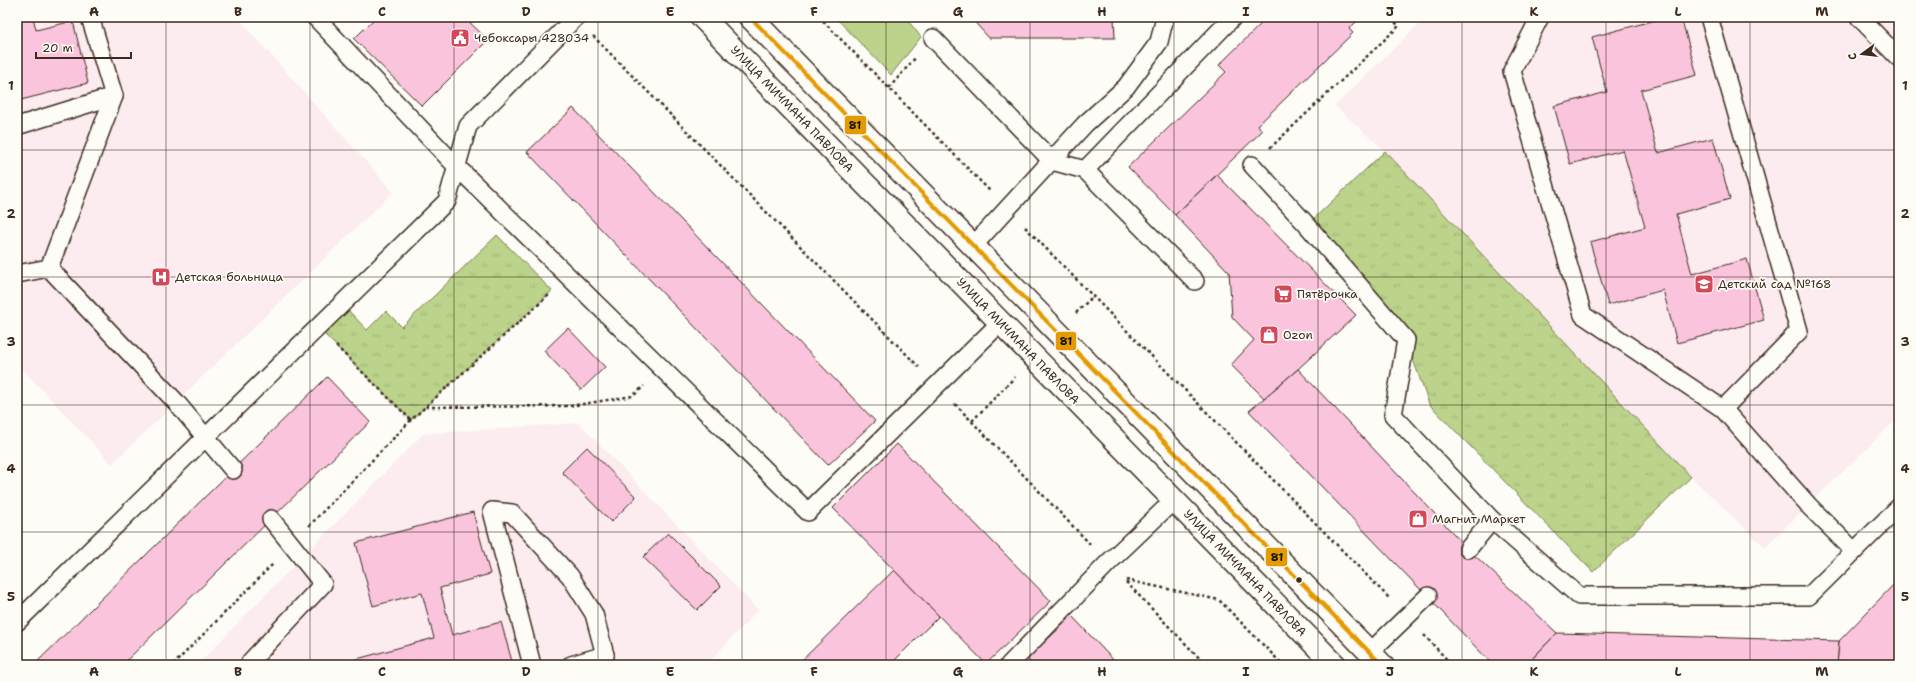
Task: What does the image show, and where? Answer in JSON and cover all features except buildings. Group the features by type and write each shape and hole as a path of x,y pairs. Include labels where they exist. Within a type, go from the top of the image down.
{"main road":[{"name":"УЛИЦА МИЧМАНА ПАВЛОВА","path":"702,17 1335,665"},
{"path":"750,17 1376,659"},
{"path":"950,271 973,246"},
{"path":"1174,500 1197,475"}],"lane":[{"path":"49,268 114,96 90,17"},
{"path":"315,17 456,166 808,512 1000,323"},
{"path":"17,622 447,201 468,126 576,17"},
{"path":"973,246 1085,124 1126,87 1159,42 1165,17"},
{"path":"1085,170 1233,17"},
{"path":"1540,17 1512,71 1583,315 1723,409 1808,505 1854,551"},
{"path":"1709,17 1799,331 1723,409"},
{"path":"1859,17 1899,58"},
{"path":"933,38 1052,161 1085,170 1195,281"},
{"path":"17,126 114,96"},
{"path":"1252,165 1307,224 1406,340 1394,415 1492,520 1579,596 1809,596 1899,507"},
{"path":"17,274 49,268"},
{"path":"49,268 206,437 233,470"},
{"path":"1009,665 1108,562 1174,500"},
{"path":"532,665 492,511 512,513 570,576 594,614 604,660 571,665"},
{"path":"250,662 323,584 271,519"},
{"path":"1468,549 1492,520"},
{"path":"1376,659 1406,616 1428,596"}],"path":[{"path":"819,17 994,195"},
{"path":"1252,165 1398,26 1390,17"},
{"path":"590,34 921,369"},
{"path":"1022,224 1406,616 1452,665"},
{"path":"318,328 411,420 569,277"},
{"path":"1074,316 1093,296"},
{"path":"972,421 1019,373"},
{"path":"426,407 570,406 633,396"},
{"path":"951,400 1092,546"},
{"path":"1206,665 1124,580 1219,600 1283,665"}],"shaded area":[{"name":"Детская больница","path":"17,17 237,17 393,192 112,464 17,363"},
{"name":"Детский сад №168","path":"1424,17 1899,17 1899,417 1765,547 1691,477 1385,151 1335,106 1425,18"},
{"path":"579,423 758,610 706,665 197,665 423,434"}],"green space":[{"path":"835,17 905,17 921,37 891,75"},
{"path":"1385,151 1691,477 1593,572 1429,404 1406,340 1307,225"},
{"path":"497,235 552,291 411,420 324,334 348,310 367,330 386,311 402,327"}],"transit line":[{"name":"81","path":"750,17 1382,665"}],"place":[{"name":"Чебоксары 428034","path":"460,38"},
{"name":"Детская больница","path":"161,277"},
{"name":"Детский сад №168","path":"1704,284"},
{"name":"Пятёрочка","path":"1283,294"},
{"name":"Ozon","path":"1269,335"},
{"name":"Магнит Маркет","path":"1418,519"}]}
